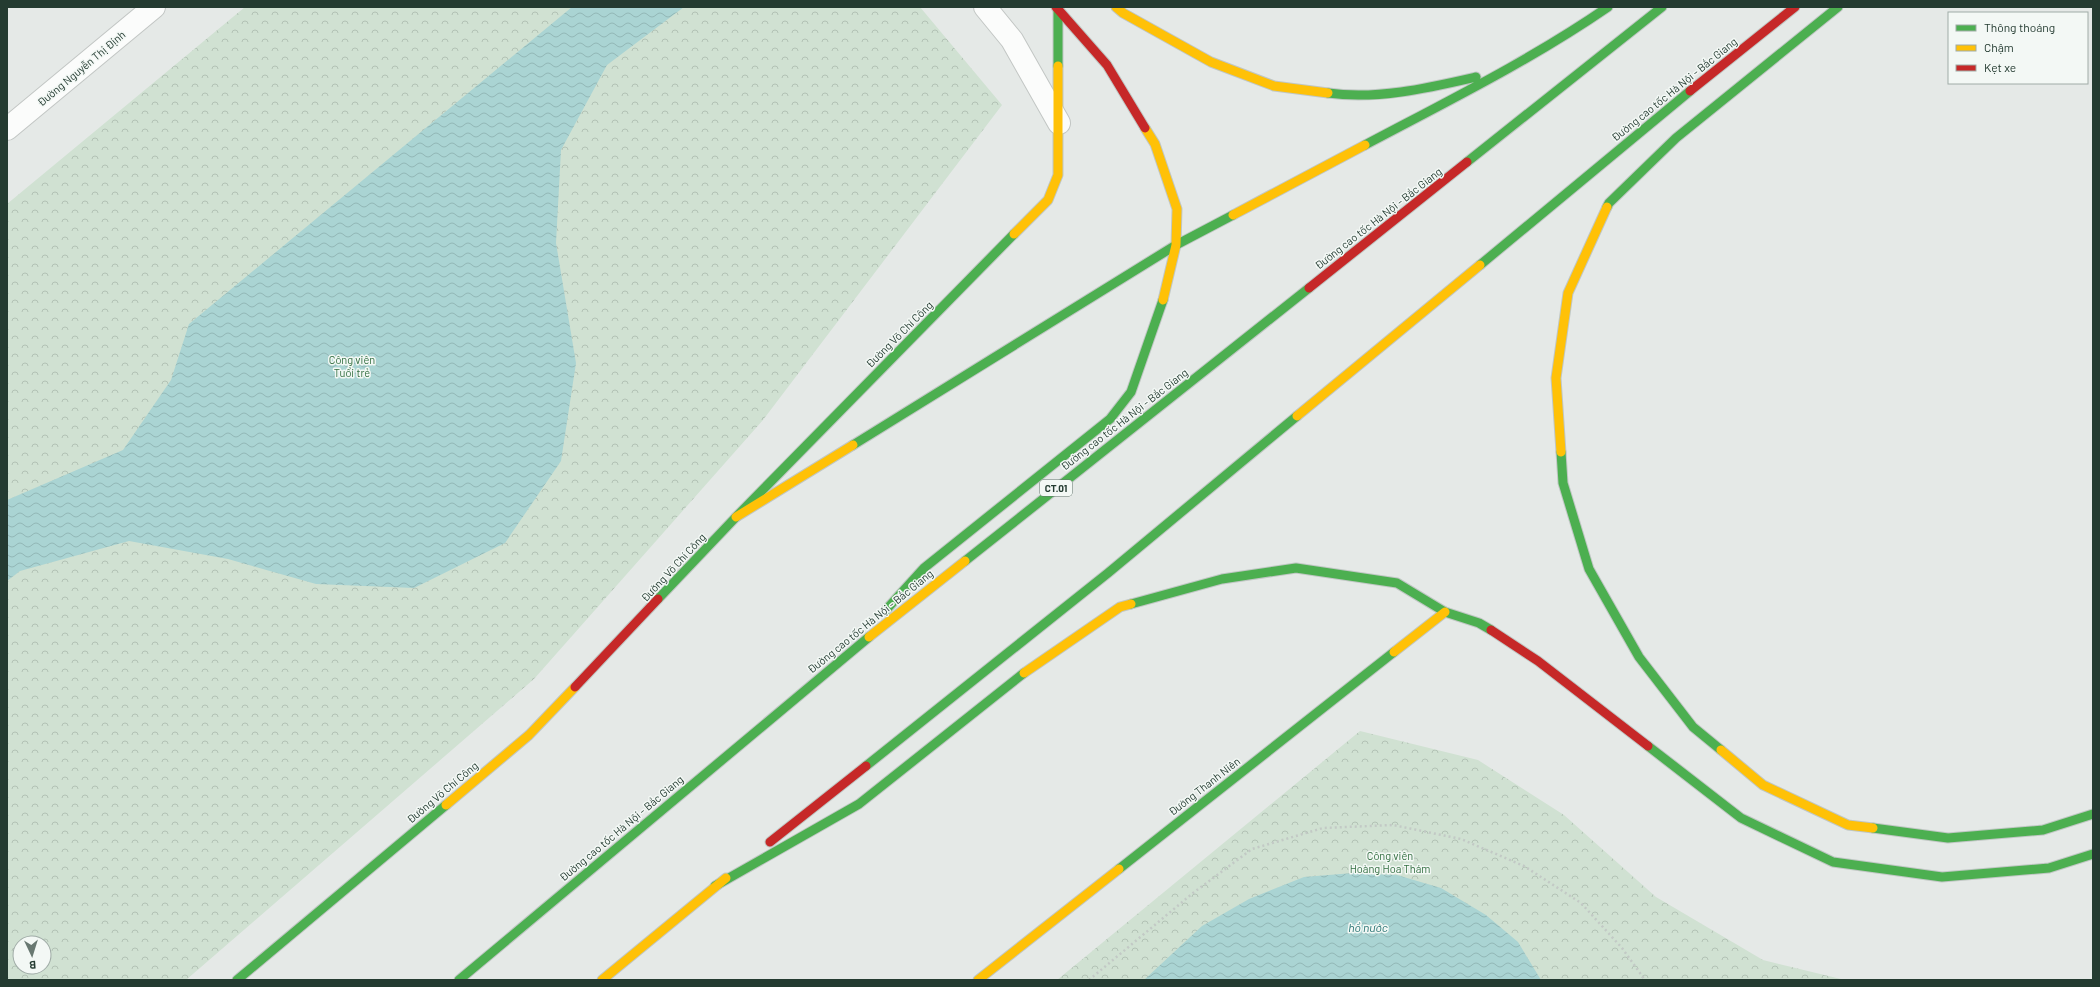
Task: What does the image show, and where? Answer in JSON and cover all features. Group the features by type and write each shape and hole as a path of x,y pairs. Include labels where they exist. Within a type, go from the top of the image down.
{"main road":[{"path":"1116,7 1122,13 1211,62 1274,86 1349,96 1424,89 1507,70"},
{"path":"736,517 1176,245 1507,70 1608,7"},
{"name":"Đường cao tốc Hà Nội - Bắc Giang","path":"459,980 837,663 1662,7"},
{"name":"Đường cao tốc Hà Nội - Bắc Giang","path":"602,980 715,886 1108,573 1659,116 1795,7"},
{"path":"1838,7 1676,138 1610,203 1568,293 1556,378 1563,483 1589,569 1639,657 1693,727 1763,785 1848,825 1948,838 2043,830 2093,814"},
{"name":"Đường Võ Chí Công","path":"237,980 528,735 736,517 1048,200 1058,175 1059,123 1057,8"},
{"path":"837,663 924,568 1110,419 1131,392 1161,308 1176,245 1177,209 1154,144 1107,65 1057,8"},
{"path":"715,886 860,804 1022,675 1120,607 1222,580 1296,568 1397,583 1445,612 1479,623 1538,661 1741,818 1833,862 1942,877 2049,868 2093,854"},
{"name":"Đường Thanh Niên","path":"978,980 1445,612"}],"street":[{"name":"Đường Nguyễn Thị Định","path":"7,129 154,7"},
{"path":"985,7 1012,40 1059,123"}],"path":[{"path":"1089,980 1193,893 1252,849 1323,828 1393,825 1461,839 1524,866 1581,904 1622,948 1645,980"}],"green space":[{"name":"Công viên Tuổi trẻ","path":"245,7 920,7 1002,105 763,420 534,679 186,980 7,980 7,204"},
{"name":"Công viên Hoàng Hoa Thám","path":"1360,731 1478,760 1564,815 1656,897 1763,960 1845,980 1057,980"}],"water":[{"path":"572,7 684,7 607,65 561,150 556,243 576,363 561,461 505,543 414,588 316,584 228,559 129,541 20,571 7,581 7,500 123,450 171,380 189,324"},
{"name":"hồ nước","path":"1353,873 1397,875 1441,888 1486,915 1518,942 1541,980 1144,980 1202,926 1249,899 1304,877"}],"traffic: fast":[{"path":"1365,145 1458,96 1549,45 1608,7"},
{"path":"1467,162 1662,7"},
{"path":"1607,207 1609,203 1676,138 1838,7"},
{"path":"1058,9 1058,66"},
{"path":"1328,93 1346,95 1384,94 1421,89 1476,77"},
{"path":"1480,265 1690,91"},
{"path":"853,445 1176,245 1233,215"},
{"path":"658,599 736,517 1014,234"},
{"path":"965,561 1309,288"},
{"path":"885,611 924,568 1110,419 1131,392 1163,300"},
{"path":"866,766 1108,573 1297,416"},
{"path":"1561,452 1563,483 1589,569 1639,657 1693,727 1721,750"},
{"path":"1131,604 1222,579 1296,568 1397,583 1445,612 1479,623 1491,630"},
{"path":"459,980 869,637"},
{"path":"1119,869 1394,652"},
{"path":"715,886 859,804 1024,673"},
{"path":"1648,746 1741,818 1833,862 1942,877 2049,868 2093,854"},
{"path":"237,980 446,805"},
{"path":"1873,828 1948,838 2043,830 2093,814"}],"traffic: slow":[{"path":"1116,7 1123,13 1211,62 1274,86 1328,93"},
{"path":"1014,234 1048,200 1058,175 1058,66"},
{"path":"1145,128 1155,144 1177,209 1176,245 1163,300"},
{"path":"1233,215 1365,145"},
{"path":"1561,452 1556,378 1568,293 1607,207"},
{"path":"1297,416 1480,265"},
{"path":"736,517 853,445"},
{"path":"869,637 965,561"},
{"path":"1024,673 1120,607 1131,604"},
{"path":"1394,652 1445,612"},
{"path":"446,805 529,735 575,687"},
{"path":"1721,750 1763,785 1848,825 1873,828"},
{"path":"978,980 1119,869"},
{"path":"602,980 726,878"}],"traffic: jam":[{"path":"1056,7 1107,65 1145,128"},
{"path":"1690,91 1795,7"},
{"path":"1309,288 1467,162"},
{"path":"575,687 658,599"},
{"path":"1491,630 1538,661 1648,746"},
{"path":"770,842 866,766"}]}
